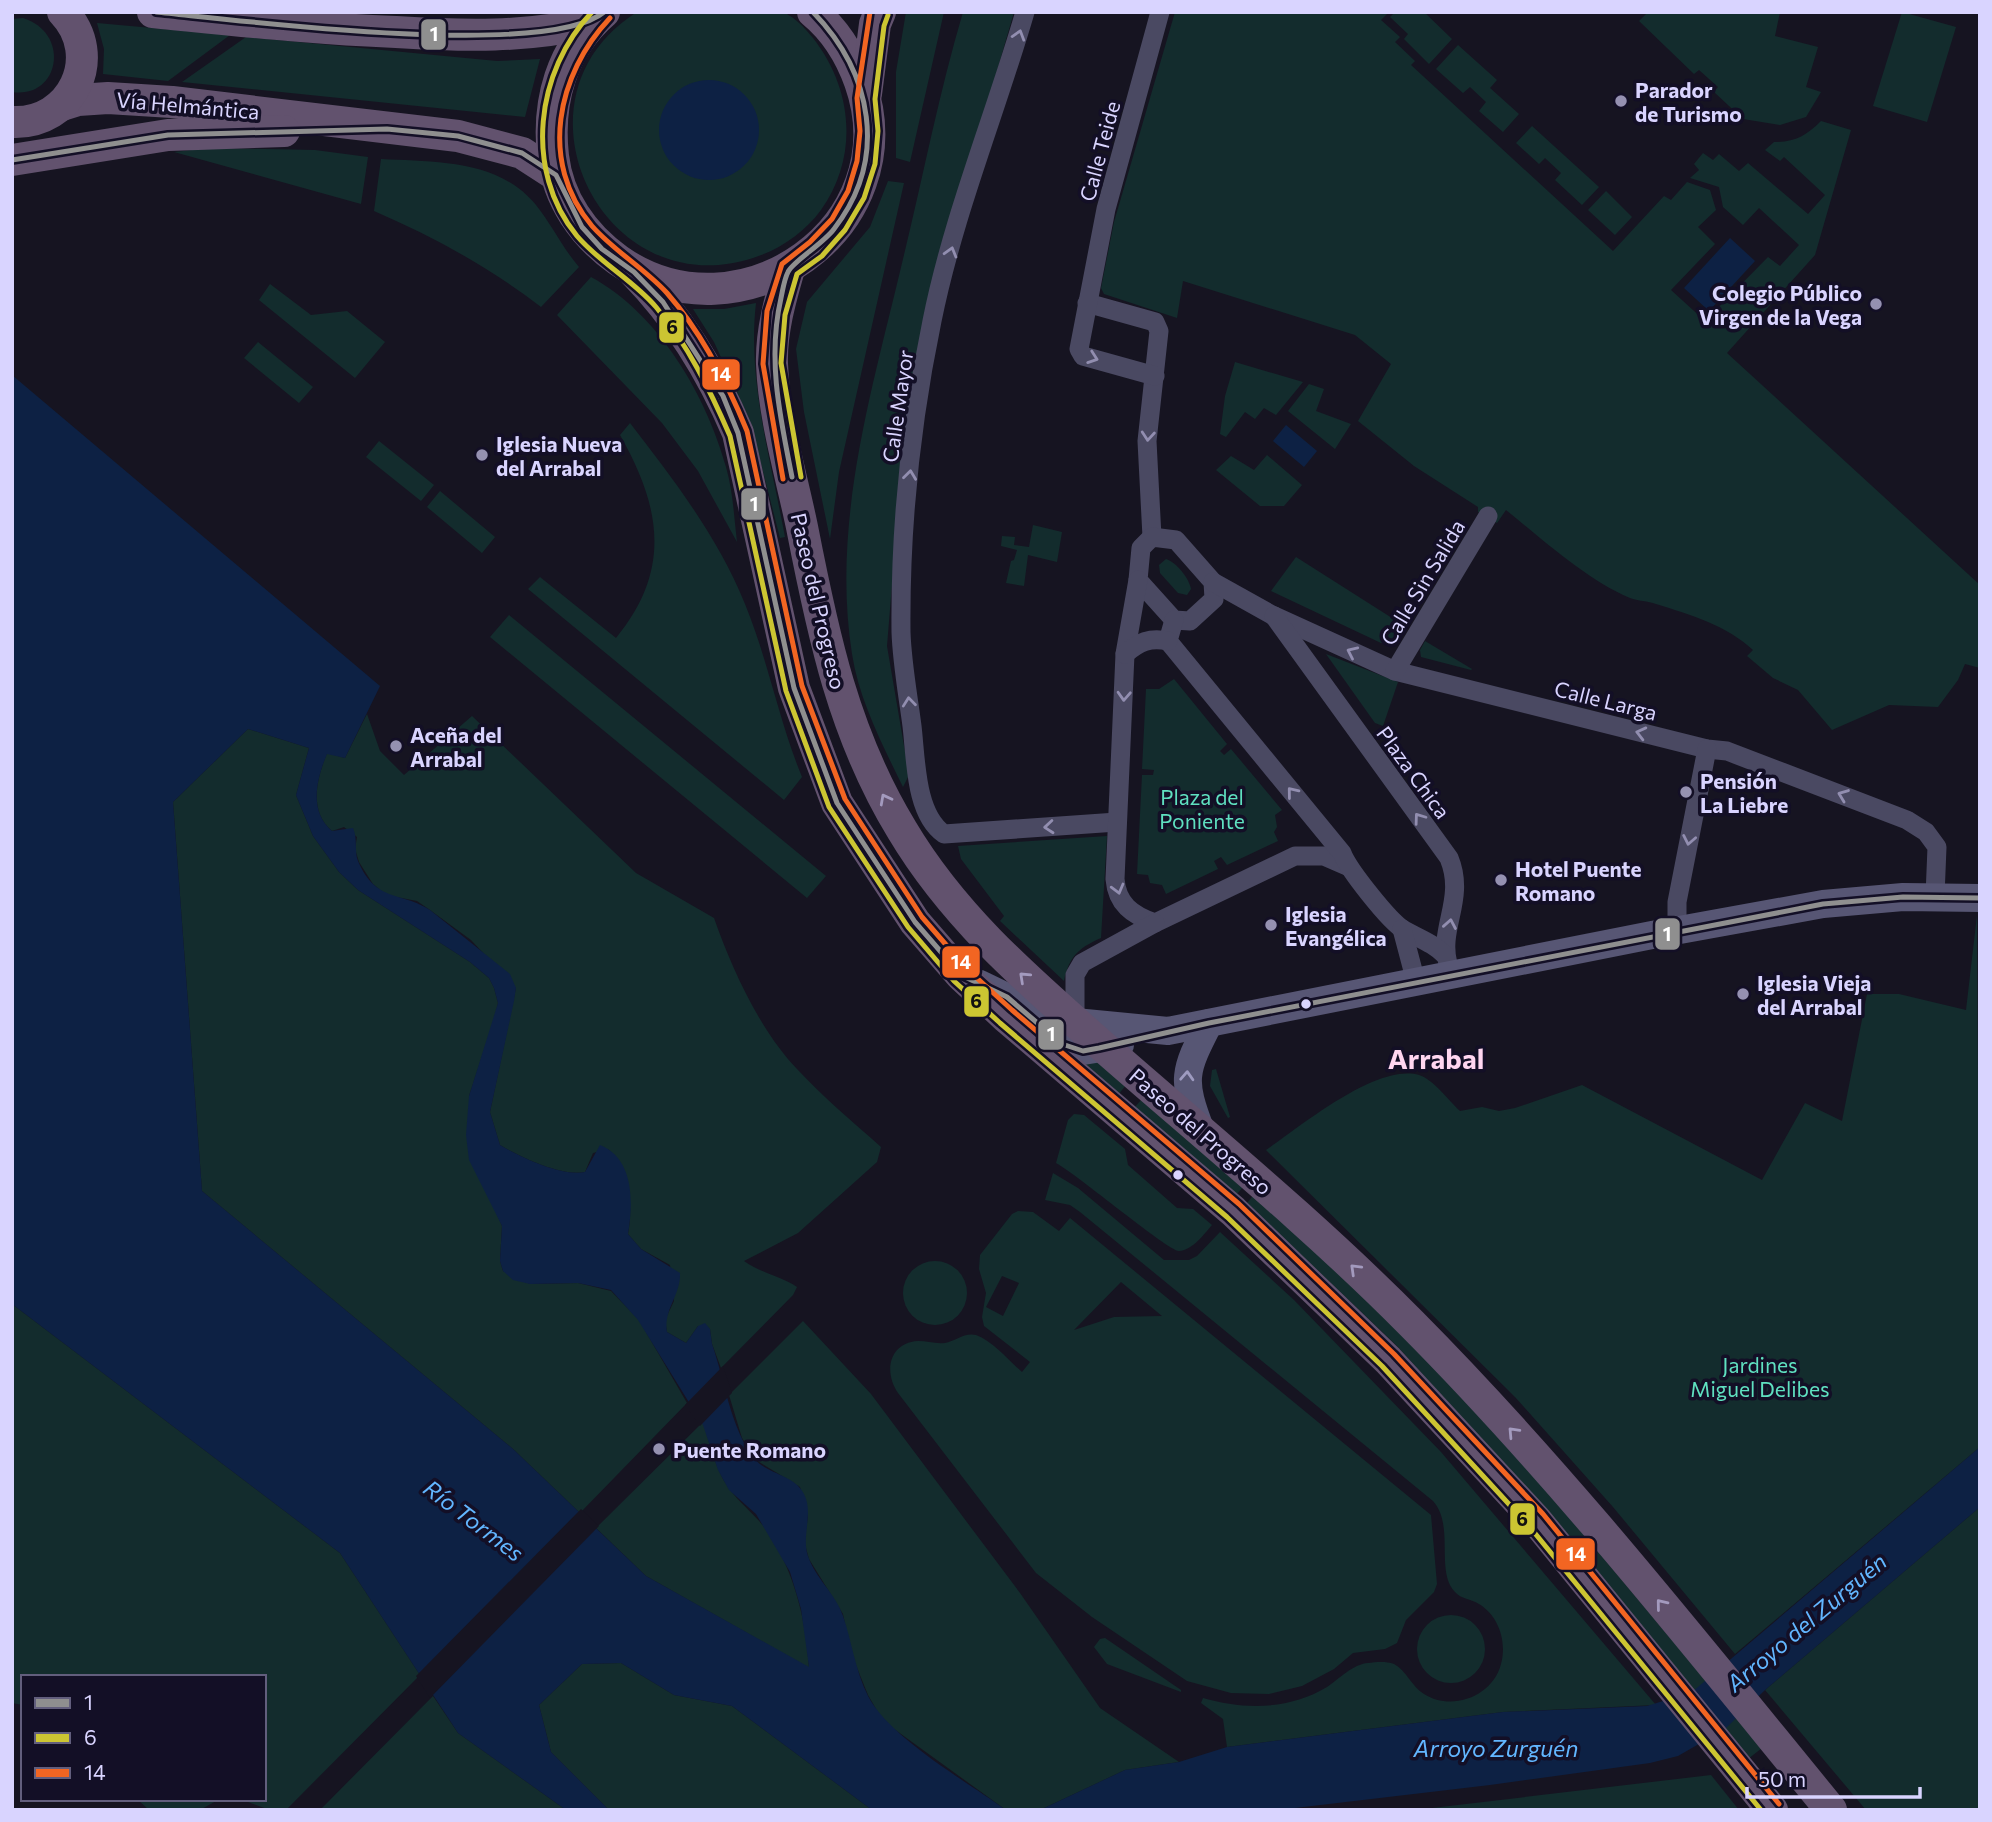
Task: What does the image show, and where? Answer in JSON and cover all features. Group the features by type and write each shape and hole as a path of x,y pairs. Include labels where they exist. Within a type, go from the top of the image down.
{"highway":[{"path":"62,105 75,90 83,60 78,31 63,12"},
{"path":"153,12 314,29 425,34 534,33 598,17"},
{"path":"325,12 425,34"},
{"path":"814,12 828,24 852,59 866,99"},
{"path":"598,17 562,68 550,121 556,175 566,202 582,227 602,249 634,272 672,286 712,290 752,285 789,269 816,249 839,224 856,195 866,163 869,131 866,99 880,12"},
{"name":"Vía Helmántica","path":"12,122 35,120 62,105 78,100 108,98 172,102 486,142 522,153 556,175"},
{"path":"12,160 93,144 168,135 387,129"},
{"name":"Paseo del Progreso","path":"789,269 776,313 774,375 824,642 848,718 901,830 938,885 989,945 1107,1036 1201,1131 1260,1180 1412,1324 1562,1484 1830,1810"},
{"name":"Paseo del Progreso","path":"634,272 663,302 723,396 738,433 794,688 837,803 915,922 961,975 1050,1055 1233,1210 1388,1360 1536,1520 1772,1810"}],"main road":[{"path":"961,975 1007,997 1062,1044 1083,1051 1107,1036 1146,1041 1165,1032 1416,982 1448,966 1823,904 1935,896 1980,898"},
{"path":"1201,1131 1186,1093 1188,1063 1209,1023"}],"street":[{"name":"Calle Mayor","path":"1026,12 985,133 932,319 909,487 901,634 927,818 944,834 1118,822"},
{"name":"Calle Teide","path":"1155,376 1083,356 1079,349 1106,209 1160,12"},
{"path":"1087,303 1155,322 1159,331 1147,441 1153,537"},
{"name":"Calle Sin Salida","path":"1395,671 1488,516"},
{"path":"1138,580 1174,621 1190,621 1203,613 1214,599 1213,582 1176,540 1153,537 1141,548 1125,654 1116,894 1126,908 1155,923"},
{"name":"Calle Larga","path":"1213,582 1272,615 1395,671 1707,749 1727,751 1907,820 1926,832 1937,847 1935,896"},
{"name":"Plaza Chica","path":"1272,615 1449,859 1457,884 1448,966"},
{"path":"1168,641 1174,621"},
{"path":"1125,654 1139,642 1157,639 1168,641 1342,853 1347,866 1402,929 1434,944 1448,966"},
{"path":"1677,930 1677,902 1707,749"},
{"path":"1075,1010 1075,975 1082,963 1155,923 1295,856 1306,845 1311,815"},
{"path":"1295,856 1324,856 1347,866"},
{"path":"1402,929 1416,982"}],"green space":[{"path":"637,12 781,12 803,26 813,38 836,79 843,101 846,145 833,189 821,210 790,240 753,258 699,265 652,252 614,224 587,185 574,140 576,93 597,49"},
{"path":"906,12 944,12 910,162 896,158 896,72"},
{"path":"963,12 1014,12 925,321 900,487 887,646 909,775 903,787 873,722 855,671 847,604 847,554 851,504 868,405"},
{"path":"1175,12 1389,12 1381,20 1400,37 1395,42 1415,61 1411,65 1613,251 1664,196 1671,200 1687,182 1710,190 1716,210 1698,227 1715,244 1671,290 1705,321 1768,257 1780,266 1799,245 1759,208 1743,225 1723,207 1719,187 1690,178 1699,170 1694,164 1703,153 1713,160 1719,154 1739,171 1748,163 1808,214 1825,195 1784,157 1780,161 1765,150 1774,142 1800,137 1821,121 1851,130 1815,255 1727,353 1980,585 1980,668 1965,664 1958,680 1938,707 1889,705 1832,730 1798,690 1773,678 1747,656 1753,650 1743,641 1720,627 1653,603 1630,598 1598,581 1506,510 1497,523 1478,512 1478,507 1414,466 1358,421 1391,364 1355,335 1183,281 1177,318 1104,294 1101,288 1114,222"},
{"path":"1395,12 1424,12 1452,39 1429,64 1404,39 1408,34 1390,17"},
{"path":"1648,12 1780,12 1775,36 1818,47 1806,87 1821,92 1806,117 1780,125 1743,119 1714,92 1718,87 1699,70 1694,74 1639,21"},
{"path":"1902,12 1956,27 1927,122 1873,106"},
{"path":"23,18 38,26 48,37 54,63 41,86 28,91 12,92 12,19"},
{"path":"97,23 230,35 168,81 103,74 104,49"},
{"path":"246,37 497,61 540,59 525,117 182,82"},
{"path":"1458,45 1497,80 1490,88 1519,114 1503,132 1479,111 1486,102 1470,87 1463,93 1436,69"},
{"path":"1532,126 1599,187 1582,205 1555,180 1561,173 1545,158 1539,164 1516,143"},
{"path":"210,148 315,150 368,157 361,204 174,152"},
{"path":"381,159 464,166 504,179 521,190 536,205 579,267 541,307 461,254 374,211"},
{"path":"888,181 904,183 839,472 830,539 804,412 796,349 807,302 870,227"},
{"path":"1606,191 1632,217 1615,235 1588,210"},
{"path":"591,277 638,312 658,334 692,385 706,412 726,467 737,542 698,471 662,423 557,315"},
{"path":"270,284 311,315 347,311 385,342 355,378 259,300"},
{"path":"756,303 754,332 758,391 785,537 780,538 750,421 714,342 693,309 724,309"},
{"path":"258,342 313,387 299,403 244,358"},
{"path":"1235,362 1303,382 1276,415 1264,408 1255,419 1245,412 1226,437 1220,434 1225,396"},
{"path":"1309,384 1324,389 1316,411 1351,424 1335,449 1288,411"},
{"path":"630,423 708,532 745,604 802,777 784,800 528,589 540,577 616,638 634,613 646,588 653,563 654,538 652,513 645,488 620,435"},
{"path":"379,441 434,485 421,501 366,457"},
{"path":"1267,455 1302,485 1284,506 1260,506 1216,470 1231,456 1254,470"},
{"path":"440,491 495,537 482,553 427,507"},
{"path":"1033,525 1062,532 1057,562 1028,555 1024,586 1006,583 1011,561 1014,560 1017,550 1001,546 1002,536 1015,537 1014,545 1029,547"},
{"path":"1296,557 1403,625 1393,642 1381,643 1271,591"},
{"path":"1166,559 1178,567 1188,580 1191,589 1187,595 1178,593 1160,573 1159,565"},
{"path":"509,615 826,876 807,898 490,637"},
{"path":"1425,641 1472,669 1421,657 1420,650"},
{"path":"1326,654 1398,682 1383,726 1375,723"},
{"name":"Plaza del Poniente","path":"1174,679 1227,744 1220,751 1224,755 1231,749 1282,810 1275,815 1277,827 1274,832 1278,841 1227,865 1221,857 1214,861 1218,869 1166,894 1162,885 1150,883 1148,875 1137,874 1142,775 1153,775 1154,770 1142,769 1146,689 1159,689"},
{"path":"367,714 380,751 404,775 472,716 636,873 714,918 748,998 783,1053 838,1109 881,1147 877,1162 798,1233 744,1261 797,1287 793,1295 721,1368 712,1344 710,1329 698,1326 686,1343 667,1332 665,1320 674,1301 670,1265 641,1249 628,1234 630,1200 626,1178 622,1167 608,1149 593,1153 585,1172 576,1173 541,1165 500,1145 490,1112 516,988 471,940 430,910 417,901 386,895 373,884 359,862 355,849 357,837 344,827 332,831 324,823 317,804 317,794 327,753 345,758"},
{"path":"248,729 309,748 296,795 313,836 339,872 358,890 470,962 489,978 494,988 498,1003 469,1096 493,1205 502,1226 500,1261 503,1271 530,1284 578,1283 611,1291 639,1320 687,1403 580,1513 513,1449 202,1191 173,802"},
{"name":"Plaza del Poniente","path":"1107,836 1101,938 1076,954 1064,981 1000,921 1004,916 961,859 958,846"},
{"name":"Jardines Miguel Delibes","path":"1977,915 1980,1447 1735,1654 1613,1507 1515,1397 1266,1150 1339,1099 1361,1087 1401,1074 1419,1075 1435,1086 1460,1111 1482,1107 1499,1111 1515,1108 1582,1085 1762,1180 1805,1103 1842,1121 1867,994 1899,994 1966,1010"},
{"path":"1095,1060 1126,1085 1118,1095 1080,1063"},
{"path":"1216,1069 1230,1117 1228,1118 1210,1086 1212,1070"},
{"path":"1142,1099 1245,1185 1236,1195 1134,1108"},
{"path":"1074,1114 1084,1115 1125,1149 1128,1165 1177,1208 1193,1209 1212,1225 1198,1241 1184,1250 1171,1248 1056,1163 1068,1120"},
{"path":"1053,1173 1078,1188 1164,1260 1189,1260 1197,1256 1220,1232 1294,1300 1441,1452 1656,1705 1503,1712 1227,1747 1223,1719 1201,1703 1203,1698 1234,1705 1282,1704 1312,1695 1357,1666 1381,1662 1394,1664 1424,1694 1435,1699 1459,1701 1481,1692 1497,1675 1503,1656 1500,1630 1486,1609 1457,1594 1449,1583 1443,1523 1433,1501 1080,1212 1070,1205 1045,1200"},
{"path":"1255,1193 1406,1337 1514,1451 1762,1748 1748,1759 1500,1459 1397,1346 1247,1203"},
{"path":"1018,1211 1033,1212 1059,1231 1070,1218 1431,1515 1437,1584 1434,1592 1406,1620 1397,1643 1385,1649 1353,1653 1334,1669 1302,1686 1269,1694 1231,1693 1187,1681 1092,1617 1036,1573 898,1393 890,1368 895,1353 908,1343 945,1343 972,1334 989,1342 1022,1372 1030,1362 984,1326 982,1317 986,1293 979,1269 980,1255 1012,1214","holes":["1002,1276 1019,1283 1003,1316 986,1307","1121,1282 1162,1316 1114,1317 1074,1330"]},
{"path":"929,1261 941,1261 958,1270 965,1281 965,1305 958,1316 941,1325 929,1325 917,1320 908,1311 903,1299 903,1287 908,1275 917,1266"},
{"path":"12,1304 340,1553 420,1675 287,1809 267,1809 245,1801 266,1801 266,1675 21,1675 21,1705 12,1703"},
{"path":"803,1321 871,1394 1020,1593 1100,1708 1179,1762 1125,1770 1040,1810 1006,1810 883,1721 868,1695 851,1653 843,1614 809,1559 804,1541 808,1517 800,1487 756,1460 742,1438 729,1395"},
{"path":"703,1422 723,1480 768,1532 788,1570 802,1618 809,1668 646,1576 596,1528"},
{"path":"1980,1507 1980,1810 1866,1810 1765,1690"},
{"path":"1451,1615 1464,1618 1475,1625 1482,1636 1485,1649 1482,1662 1475,1673 1464,1680 1451,1683 1438,1680 1427,1673 1420,1662 1417,1649 1420,1636 1427,1625 1438,1618"},
{"path":"1105,1638 1181,1692 1107,1664 1094,1647 1100,1639"},
{"path":"621,1663 674,1695 732,1706 872,1810 609,1810 551,1752 539,1705 582,1664"},
{"path":"433,1696 458,1733 566,1810 320,1810"},
{"path":"1711,1775 1739,1810 1415,1810"},
{"path":"139,1801 216,1801 200,1810 149,1810"}],"water":[{"path":"709,80 728,83 745,94 756,111 759,130 756,149 745,166 728,177 709,180 690,177 673,166 662,149 659,130 662,111 673,94 690,83"},
{"path":"1730,238 1755,261 1709,311 1684,288"},
{"name":"Río Tormes","path":"12,375 380,686 345,758 327,754 320,773 317,804 324,823 332,831 353,828 358,861 373,884 381,890 430,910 510,974 516,988 490,1112 500,1145 530,1160 565,1172 585,1172 600,1145 620,1161 626,1171 631,1196 628,1234 641,1249 680,1273 678,1288 667,1317 667,1332 686,1343 698,1326 705,1323 710,1329 734,1418 746,1446 759,1464 794,1482 804,1494 808,1509 808,1556 815,1572 840,1608 868,1696 879,1712 911,1743 1006,1810 872,1810 732,1706 674,1695 621,1663 582,1664 539,1705 551,1752 609,1810 566,1810 458,1733 340,1553 12,1304","holes":["248,729 309,748 296,795 313,836 339,872 358,890 470,962 489,978 494,988 498,1003 469,1096 466,1135 469,1160 502,1226 500,1261 503,1271 513,1280 530,1284 578,1283 611,1290 638,1320 703,1425 718,1470 729,1490 756,1514 790,1572 801,1609 809,1667 646,1576 513,1449 202,1191 173,802"]},
{"path":"1286,425 1317,451 1304,467 1273,441"},
{"name":"Arroyo Zurguén","path":"1980,1447 1980,1507 1765,1690 1725,1729 1678,1756 1650,1763 1490,1785 1278,1810 1040,1810 1125,1770 1179,1762 1227,1747 1503,1712 1647,1706 1692,1692"}],"pier":[{"path":"723,1366 732,1393 700,1426 685,1405"},
{"path":"581,1509 599,1526 430,1698 416,1676"}],"transit line":[{"name":"1","path":"156,12 319,28 459,35 521,33 572,26 604,12"},
{"name":"6","path":"592,12 573,36 558,63 548,91 543,121 543,152 549,181 560,210 577,236 647,297 668,322 698,368 730,436 786,691 829,807 908,927 954,981 1227,1217 1382,1366 1529,1526 1761,1810"},
{"name":"1","path":"792,477 775,366 777,321 784,285 795,263 829,235 851,202 862,174 867,145 866,117 860,89 849,62 833,36 813,12"},
{"name":"14","path":"783,479 763,364 767,311 782,264 810,242 832,219 848,191 857,161 860,131 857,98 870,12"},
{"name":"6","path":"801,477 781,363 785,315 797,274 822,256 845,230 864,198 875,164 878,131 875,99 884,26 888,15"},
{"name":"14","path":"610,18 577,65 567,92 561,119 560,147 565,174 575,201 592,226 658,284 680,308 713,359 731,394 747,431 802,686 845,799 922,917 967,969 1239,1204 1394,1354 1543,1514 1779,1804"},
{"name":"1","path":"12,160 168,135 387,129 458,136 522,153 556,175 582,227 602,249 634,272 663,302 723,396 738,433 794,688 837,803 915,922 961,975 1007,997 1062,1044 1083,1051 1209,1023 1823,904 1903,897 1980,898"}],"place":[{"name":"Parador de Turismo","path":"1621,101"},
{"name":"Colegio Público Virgen de la Vega","path":"1876,304"},
{"name":"Iglesia Nueva del Arrabal","path":"482,455"},
{"name":"Aceña del Arrabal","path":"396,746"},
{"name":"Pensión La Liebre","path":"1686,792"},
{"name":"Hotel Puente Romano","path":"1501,880"},
{"name":"Iglesia Evangélica","path":"1271,925"},
{"name":"Iglesia Vieja del Arrabal","path":"1743,994"},
{"name":"Puente Romano","path":"659,1449"}],"district":[{"name":"Arrabal","path":"1436,1058"}],"water label":[{"name":"Arroyo del Zurguén","path":"1806,1622"}]}
